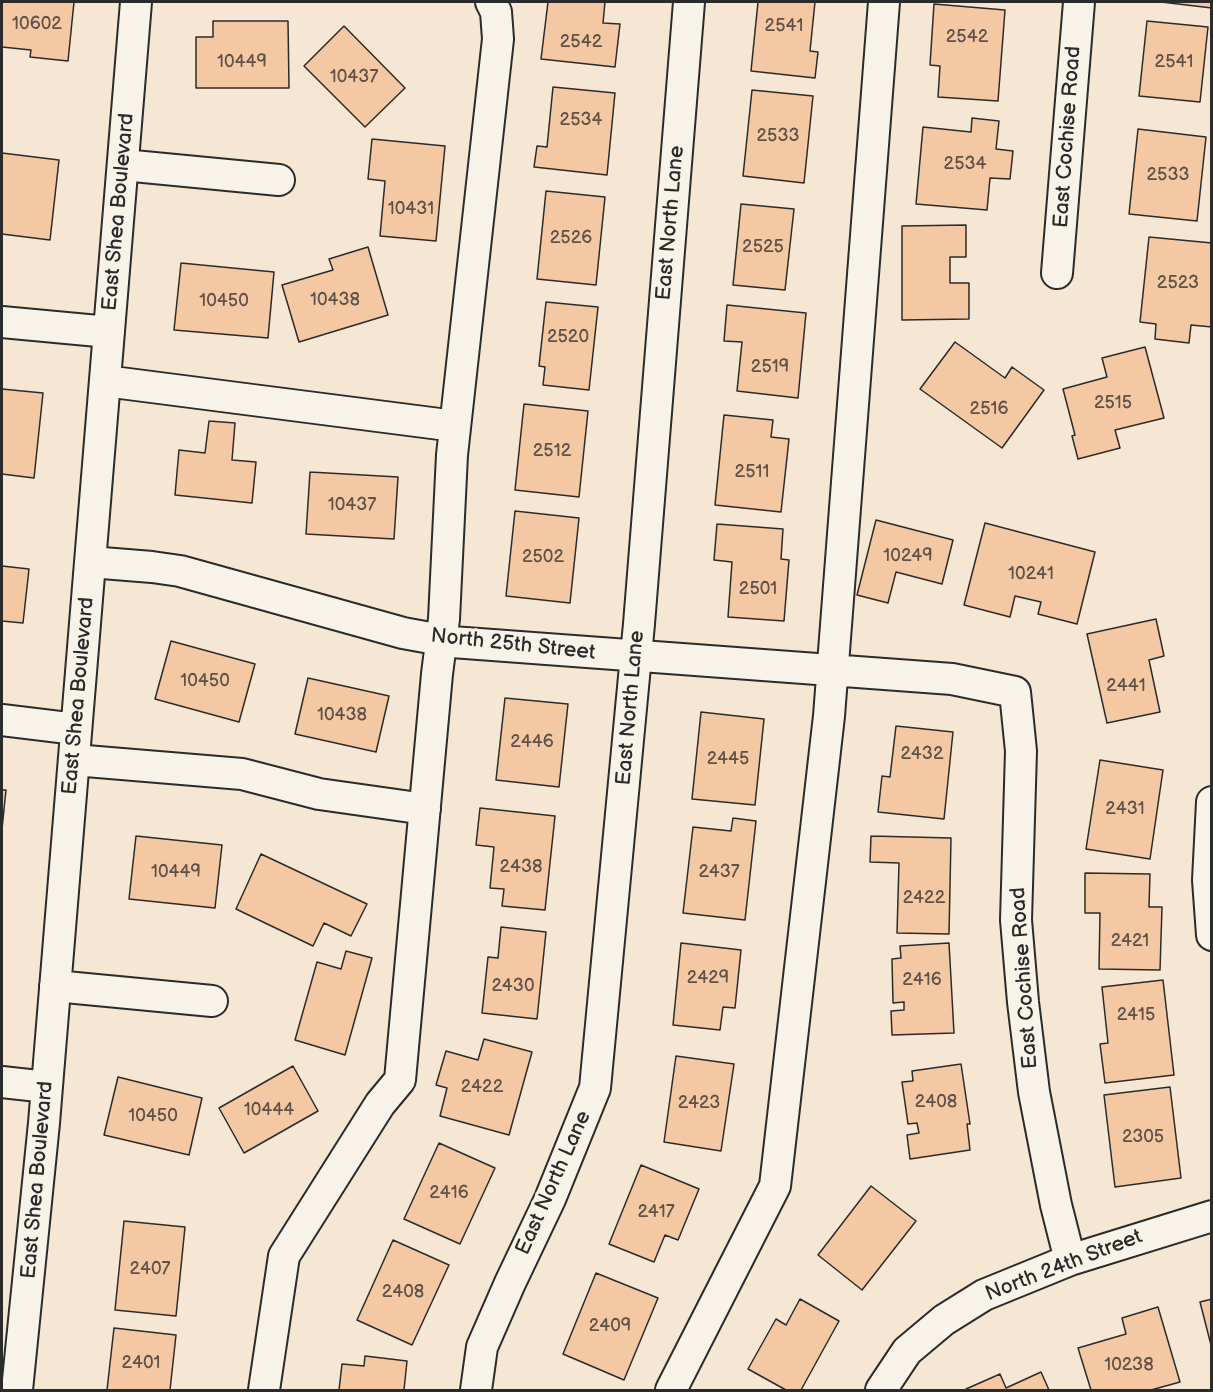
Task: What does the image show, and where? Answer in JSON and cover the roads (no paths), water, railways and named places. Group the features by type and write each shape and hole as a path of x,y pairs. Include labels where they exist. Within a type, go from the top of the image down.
{"street":[{"name":"East Shea Boulevard","path":"17,1390 55,986 136,2"},
{"path":"264,1390 284,1256 380,1104 400,1080 442,640 455,426 498,39 496,12 491,2"},
{"name":"East North Lane","path":"476,1390 482,1347 550,1198 595,1088 636,657 689,2"},
{"path":"671,1390 775,1186 829,716 884,2"},
{"name":"East Cochise Road","path":"1058,273 1079,2"},
{"path":"123,165 279,180"},
{"path":"2,322 109,332"},
{"path":"105,381 455,426"},
{"name":"North 25th Street","path":"90,562 180,571 403,633 442,640 636,657 952,679 1015,692"},
{"name":"East Cochise Road","path":"1015,692 1021,751 1016,920 1023,1002 1041,1126 1056,1205 1071,1260"},
{"path":"2,720 76,729"},
{"path":"74,760 242,774 319,794 425,809"},
{"path":"1212,801 1208,879 1212,935"},
{"path":"55,986 212,1001"},
{"path":"2,1082 46,1087"},
{"name":"North 24th Street","path":"881,1390 907,1351 944,1320 984,1295 1071,1260 1212,1216"}]}
